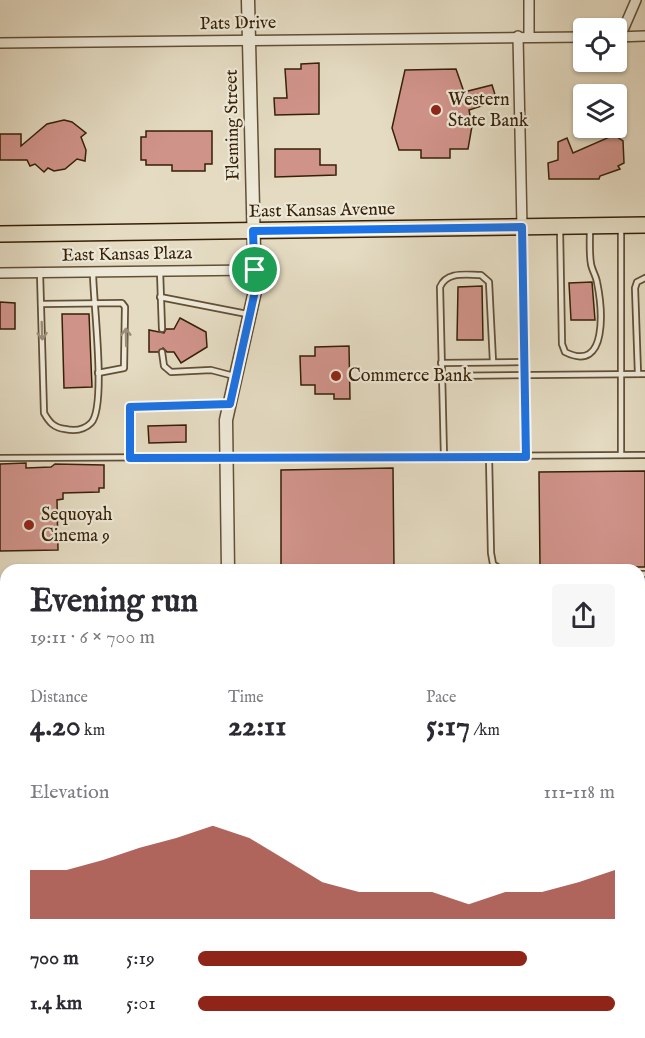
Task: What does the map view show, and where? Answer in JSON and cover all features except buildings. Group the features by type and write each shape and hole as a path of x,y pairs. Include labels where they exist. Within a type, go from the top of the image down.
{"main road":[{"name":"East Kansas Avenue","path":"0,234 645,225"}],"street":[{"name":"Fleming Street","path":"228,564 226,420 255,291 248,0"},
{"path":"529,0 529,37"},
{"path":"627,18 636,0"},
{"path":"519,36 522,227"},
{"path":"627,37 645,36"},
{"name":"Pats Drive","path":"0,43 573,37"},
{"name":"East Kansas Plaza","path":"0,273 255,270"}],"lane":[{"path":"621,225 621,455"},
{"path":"560,226 562,344 565,352 581,357 591,355 599,344 600,335 597,281 591,266 590,226"},
{"path":"522,227 526,457"},
{"path":"160,271 162,329"},
{"path":"40,273 44,413 48,421 66,430 81,429 92,423 99,400 93,272"},
{"path":"444,457 440,287 443,281 450,276 481,275 490,287 493,362"},
{"path":"638,374 635,288 637,282 645,278"},
{"path":"160,297 250,315"},
{"path":"41,304 122,303 125,307 124,368 98,374"},
{"path":"621,315 636,314"},
{"path":"162,352 164,366 171,372 211,370 236,376"},
{"path":"441,363 526,362"},
{"path":"441,376 645,374"},
{"path":"130,458 130,407 230,404"},
{"path":"0,458 645,455"},
{"path":"489,457 490,553 493,564"}],"place":[{"name":"Western State Bank","path":"436,110"},
{"name":"Commerce Bank","path":"336,376"},
{"name":"Sequoyah Cinema 9","path":"29,525"}],"route":[{"path":"522,227 525,259 526,457 130,458 130,407 230,404 255,291 255,270 253,231 522,227"}]}
